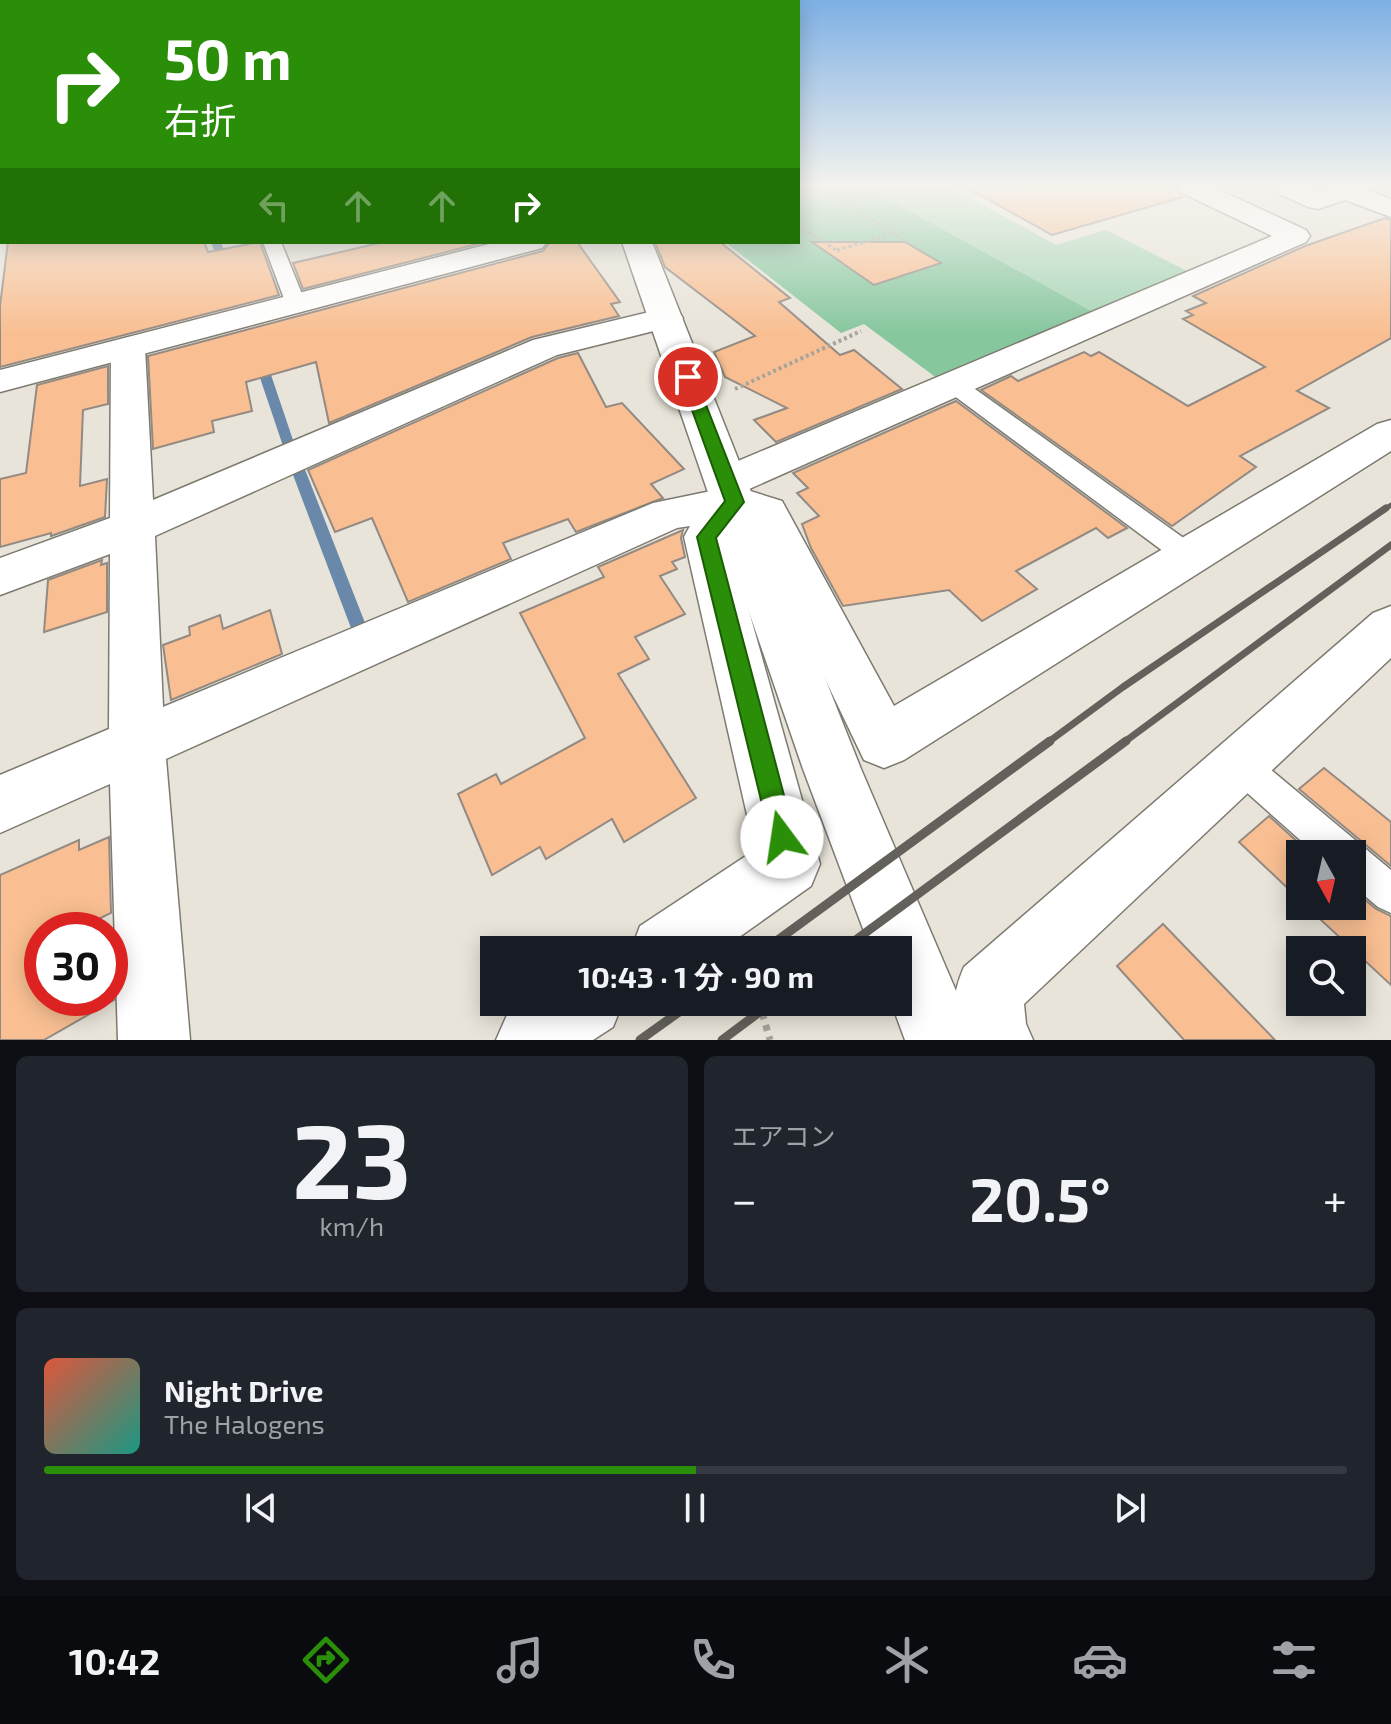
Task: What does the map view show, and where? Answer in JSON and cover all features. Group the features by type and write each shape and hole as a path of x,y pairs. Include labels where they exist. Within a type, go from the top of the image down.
{"street":[{"path":"0,804 668,514 731,492 953,384 1295,236"},
{"path":"0,381 524,244"},
{"path":"638,244 832,769 941,1040"},
{"path":"0,577 131,528 545,347 666,318"},
{"path":"128,348 137,743 154,1040"},
{"path":"731,492 767,512 884,742 1391,433"},
{"path":"684,936 789,864 706,537 731,492"},
{"path":"997,1040 991,1027 988,991 1391,627"},
{"path":"532,1040 567,1016"}],"lane":[{"path":"273,244 296,304"},
{"path":"953,384 1189,556"},
{"path":"1239,764 1328,840"},
{"path":"1366,873 1391,894"}],"path":[{"path":"815,236 839,251 889,236"},
{"path":"897,236 903,239"},
{"path":"699,406 861,331"},
{"path":"763,1016 770,1040"}],"green space":[{"path":"800,236 954,236 1093,312 938,379 864,324 841,333 728,244 800,244"},
{"path":"954,236 1039,236 1056,245 1088,236 1117,236 1189,272 1093,312"}],"building":[{"path":"1335,236 1391,236 1391,338 1297,391 1329,408 1240,456 1256,467 1172,526 981,390 1011,376 1018,381 1084,352 1091,356 1099,352 1188,406 1265,367 1183,319 1193,315 1186,311 1206,303 1193,296"},
{"path":"812,242 905,242 941,263 874,285"},
{"path":"8,244 205,244 208,252 261,244 279,295 0,367 0,306"},
{"path":"375,244 477,244 303,289 293,263"},
{"path":"548,244 578,244 620,302 611,304 619,316 532,337 329,423 316,362 246,382 252,411 212,421 214,432 153,449 148,356 543,251"},
{"path":"656,244 722,244 790,298 779,302 840,355 854,350 902,389 776,442 754,420 787,408 725,377 714,352 755,336 665,267"},
{"path":"578,353 606,407 622,403 684,469 651,484 663,498 576,532 568,519 503,543 511,559 408,602 372,518 335,532 308,470 558,358"},
{"path":"108,366 108,404 83,410 80,486 107,479 105,517 51,536 51,533 0,547 0,479 26,473 37,385"},
{"path":"956,401 1127,528 1108,538 1096,528 1016,571 1037,589 982,621 949,590 843,606 811,548 802,524 819,516 797,493 808,488 793,473"},
{"path":"683,530 681,538 685,557 672,562 677,569 660,576 685,614 635,637 649,659 618,674 696,798 624,842 612,819 546,859 540,847 492,875 458,794 496,774 501,784 585,738 520,613 604,577 598,567"},
{"path":"102,560 101,565 107,563 107,612 44,632 48,580"},
{"path":"270,610 282,654 171,700 163,645 190,635 189,627 220,615 223,629"},
{"path":"1324,768 1391,822 1391,866 1366,845 1366,840 1360,840 1299,789"},
{"path":"1269,816 1296,840 1286,840 1286,887 1239,842"},
{"path":"109,837 111,912 24,912 24,1016 86,1016 44,1040 0,1040 0,875 79,840 79,850"},
{"path":"1366,901 1391,916 1391,985 1366,962 1366,936 1338,936 1321,920 1366,920"},
{"path":"1163,924 1275,1040 1184,1040 1117,966"}],"waterway":[{"path":"217,244 225,268"},
{"path":"260,360 289,446"},
{"path":"297,467 359,628"}],"railway":[{"path":"1384,510 1391,505"},
{"path":"1047,743 1123,687 1384,510"},
{"path":"1123,743 1391,545"},
{"path":"783,936 1050,741"},
{"path":"861,936 1126,741"},
{"path":"640,1040 673,1016"},
{"path":"722,1040 754,1016"}],"route":[{"path":"688,377 735,502 706,537 782,837"}]}
